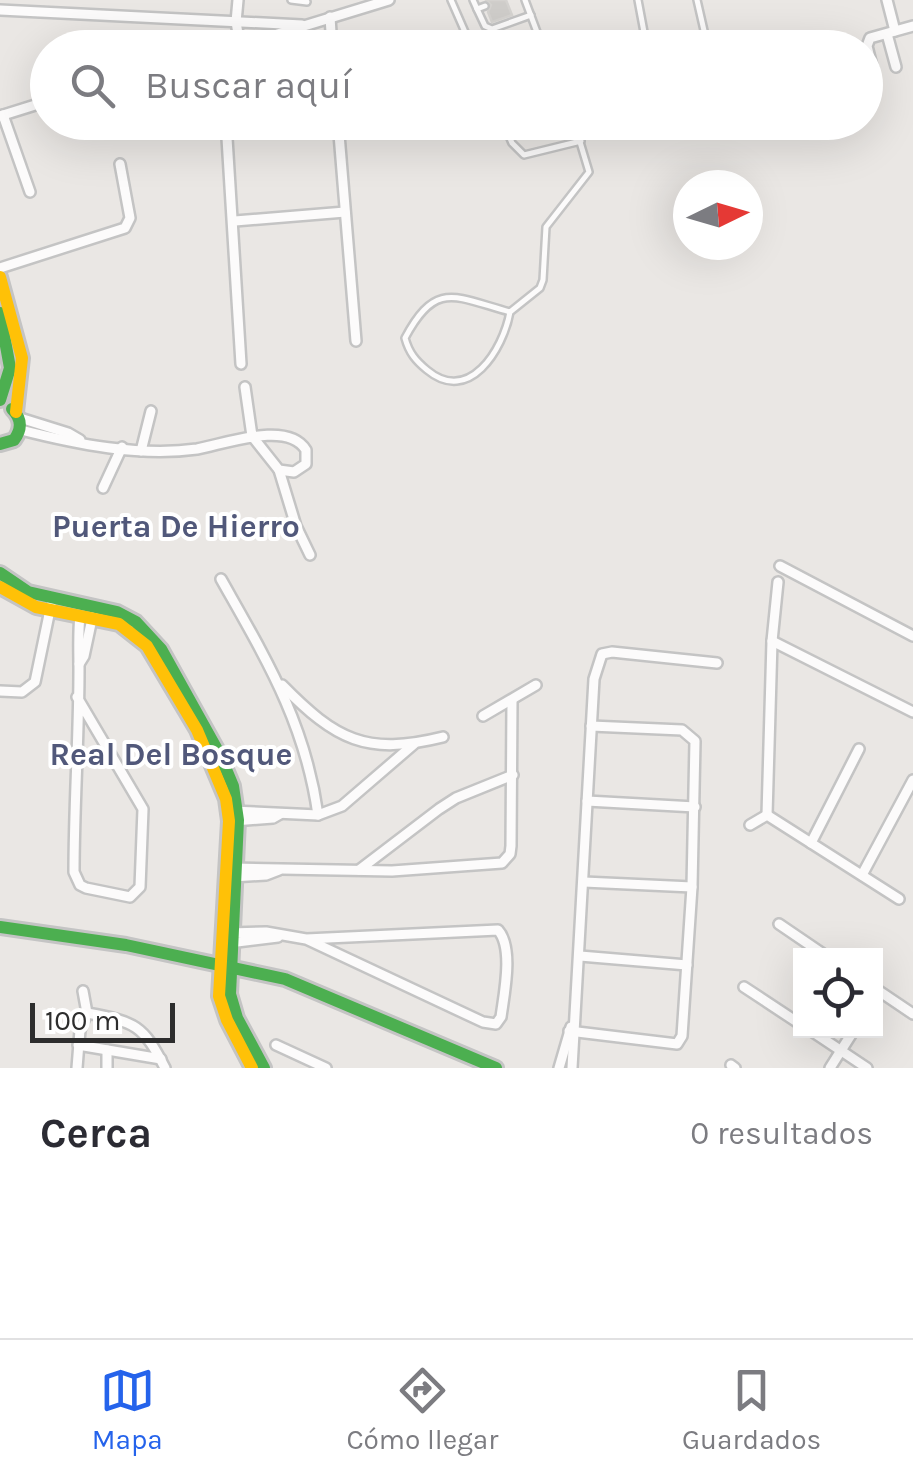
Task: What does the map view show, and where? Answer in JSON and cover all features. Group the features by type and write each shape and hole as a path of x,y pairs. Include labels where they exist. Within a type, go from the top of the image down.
{"street":[{"path":"236,30 238,0"},
{"path":"286,30 389,0"},
{"path":"887,0 896,67"},
{"path":"0,10 302,25"},
{"path":"330,17 331,30"},
{"path":"883,35 913,26"},
{"path":"30,106 2,115 30,192"},
{"path":"227,140 241,364"},
{"path":"339,140 356,341"},
{"path":"0,268 124,228 130,218 120,164"},
{"path":"234,222 345,212"},
{"path":"0,276 22,358 19,420 14,440 1,449"},
{"path":"0,313 11,359 9,380 0,403 19,420 67,442 141,450 196,449 252,436 284,436 303,444 308,456 306,464 294,472 278,470"},
{"path":"245,388 252,436 278,470 310,555"},
{"path":"141,450 151,411"},
{"path":"103,488 122,447"},
{"path":"780,566 913,636"},
{"path":"0,573 52,604"},
{"path":"221,579 280,682 308,754 318,815"},
{"path":"766,815 778,582"},
{"path":"0,587 24,603 127,616 148,632 220,755 230,777 233,816 219,996 264,1068"},
{"path":"0,691 22,692 35,682 52,604"},
{"path":"77,696 142,808 140,888 135,896 86,888 74,872 77,655 87,612"},
{"path":"772,641 913,712"},
{"path":"559,1068 576,1020 594,678 602,654 717,662"},
{"path":"280,682 311,714 345,737 372,744 414,744 443,737"},
{"path":"483,716 536,685"},
{"path":"231,872 266,875 279,870 408,870 502,862 512,846 512,701"},
{"path":"573,1032 671,1046 679,1042 692,887 696,748 693,738 682,730 591,726"},
{"path":"233,816 318,815 342,806 414,744"},
{"path":"810,843 859,749"},
{"path":"359,870 456,798 512,776"},
{"path":"862,876 913,780"},
{"path":"586,801 695,806"},
{"path":"750,825 766,815"},
{"path":"766,815 899,899"},
{"path":"584,882 692,887"},
{"path":"779,924 814,948"},
{"path":"0,927 69,934 312,988 496,1068"},
{"path":"226,938 266,932 306,938 498,930 506,943 500,1017 496,1024 483,1022 306,938"},
{"path":"580,956 687,965"},
{"path":"744,987 793,1019"},
{"path":"76,1068 87,1013 83,991"},
{"path":"883,996 913,1014"},
{"path":"87,1013 142,1030 163,1064"},
{"path":"234,1023 252,1068"},
{"path":"572,1068 573,1032"},
{"path":"822,1038 867,1068"},
{"path":"830,1068 849,1038"},
{"path":"78,1045 163,1064"},
{"path":"276,1045 326,1068"},
{"path":"106,1068 107,1050"}],"lane":[{"path":"290,0 307,2"},
{"path":"451,0 464,30"},
{"path":"473,0 485,26 492,29 531,15"},
{"path":"525,0 536,30"},
{"path":"638,0 644,30"},
{"path":"697,0 704,30"},
{"path":"477,9 485,6"},
{"path":"510,312 456,297 439,298 420,310 405,338 408,347 436,378 462,380 480,371 506,334 510,312 540,288 544,280 546,227 589,172 582,141 524,155 511,140"}],"building":[{"path":"486,0 506,0 512,15 492,22 488,12 491,5"}],"traffic: fast":[{"path":"0,313 10,368 0,400"},
{"path":"0,444 14,440 18,432 19,420 12,409"},
{"path":"0,573 28,592 117,612 136,622 161,649 220,755 233,786 238,820 230,994 237,1018 264,1068"},
{"path":"0,927 126,945 285,979 496,1068"}],"traffic: slow":[{"path":"0,277 22,358 16,412"},
{"path":"0,587 36,607 119,624 147,646 197,730 226,799 229,821 219,996 252,1068"}],"district":[{"name":"Puerta De Hierro","path":"176,526"},
{"name":"Real Del Bosque","path":"171,754"}]}
